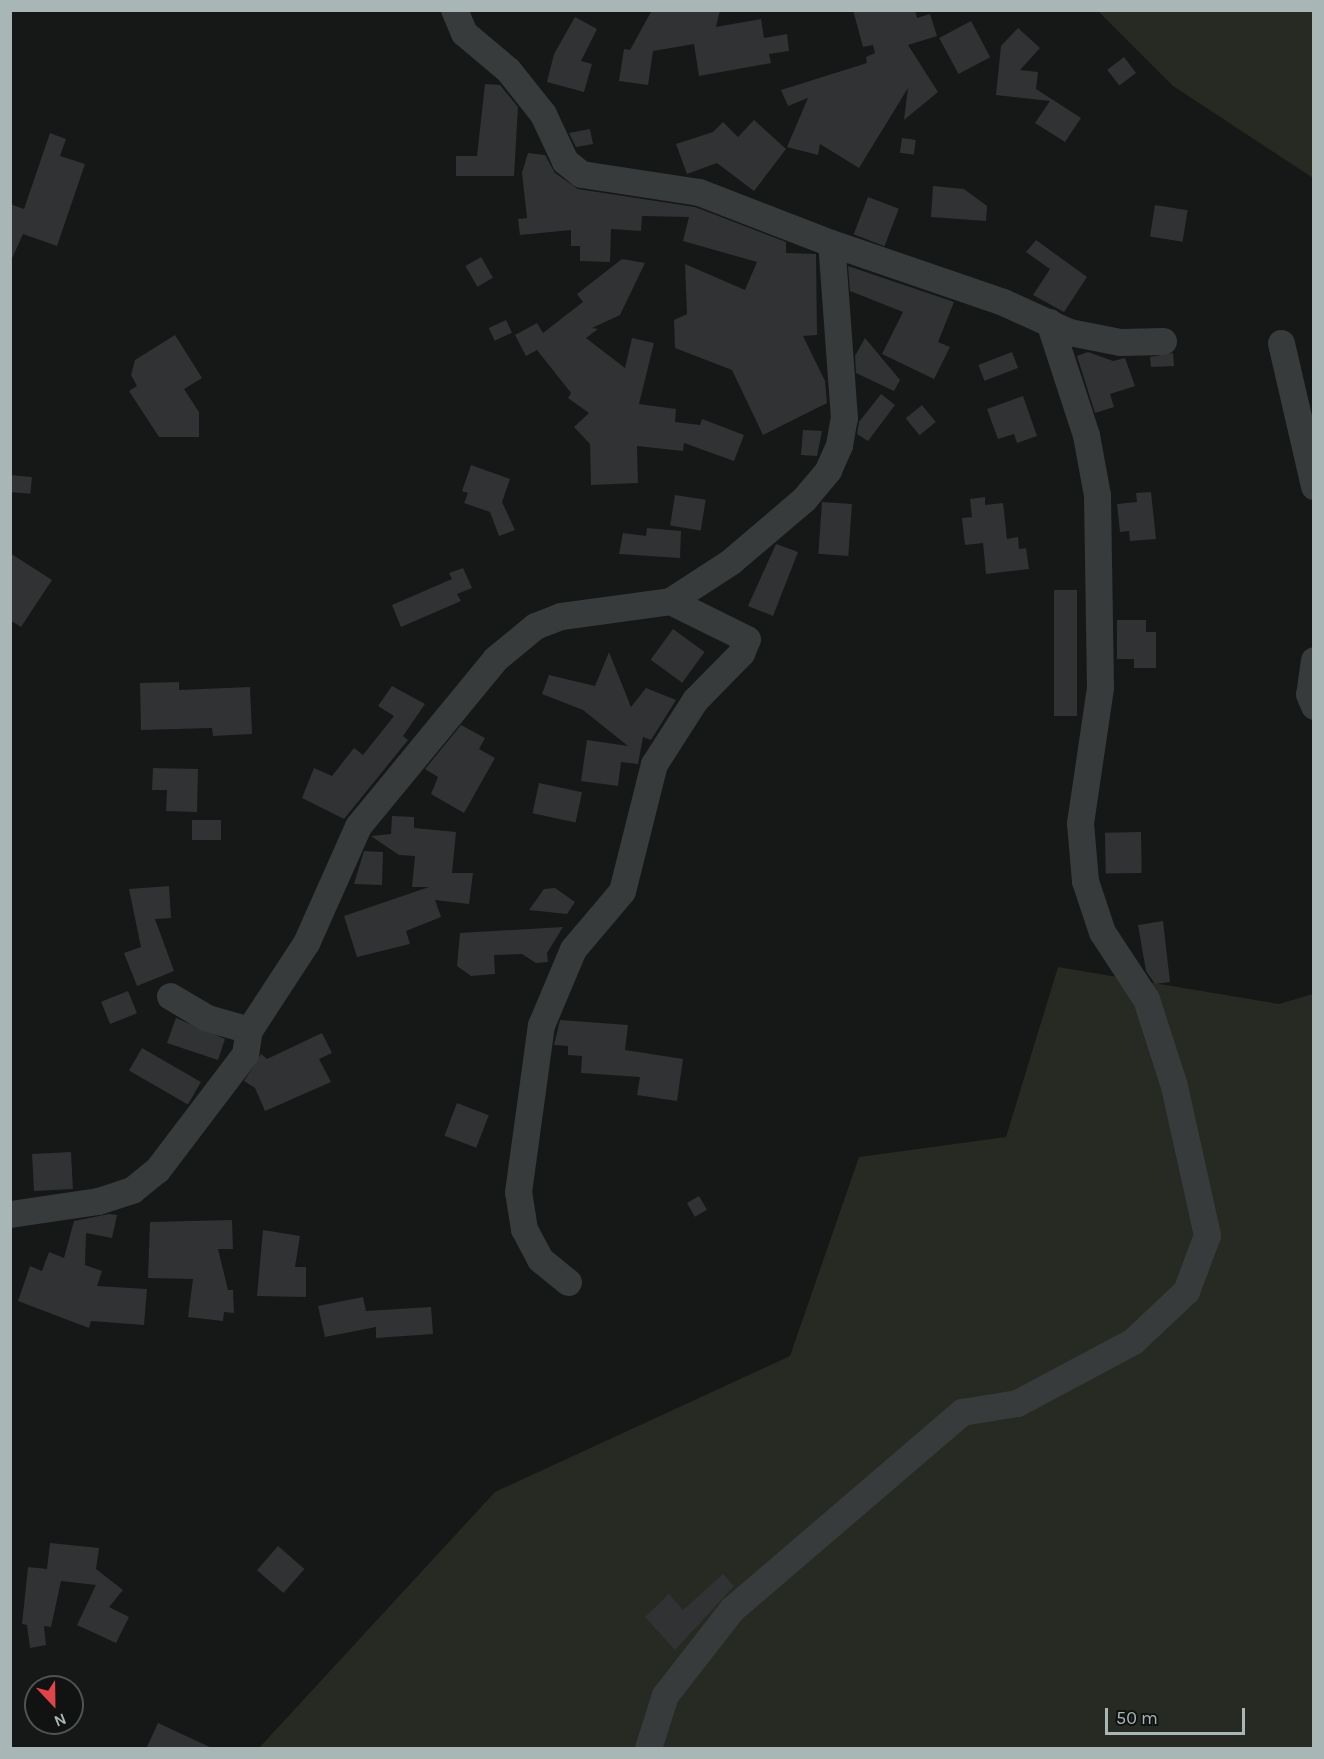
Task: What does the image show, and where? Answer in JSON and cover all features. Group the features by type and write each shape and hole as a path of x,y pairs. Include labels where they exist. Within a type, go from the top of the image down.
{"street":[{"path":"454,10 465,33 508,70 543,114 565,161 581,174 699,192 831,243 1049,322 1120,342 1163,341"},
{"path":"10,1214 52,1210 132,1190 157,1170 220,1092 245,1054 249,1030 306,943 358,826 495,659 535,626 561,616 670,601 761,536 828,471 844,418 831,243"},
{"path":"648,1749 665,1695 732,1609 962,1412 1017,1403 1133,1341 1186,1291 1207,1235 1174,1086 1146,999 1102,932 1085,881 1080,823 1100,687 1097,495 1086,435 1049,322"},
{"path":"1281,343 1314,486"},
{"path":"568,1282 540,1259 524,1229 518,1192 542,1025 573,949 622,891 654,764 695,700 741,653 747,639 670,601"},
{"path":"1314,660 1309,694 1314,706"},
{"path":"170,996 207,1018 249,1030"}],"shaded area":[{"path":"1098,11 1313,11 1313,178 1173,86"},
{"path":"1058,967 1279,1004 1313,994 1313,1748 259,1748 495,1492 790,1356 859,1157 1006,1137"}],"building":[{"path":"652,10 720,10 716,27 761,19 764,38 787,34 789,51 769,54 771,63 699,76 694,44 653,51 648,85 619,81 624,49 630,50"},
{"path":"853,10 915,10 917,18 930,14 937,36 908,45 938,92 904,120 908,88 859,168 820,144 818,155 787,147 808,98 788,106 781,90 867,63 866,57 875,53 873,45 863,47"},
{"path":"575,17 597,29 581,61 592,64 584,92 547,82 554,54"},
{"path":"971,21 990,57 958,74 939,38"},
{"path":"1018,28 1040,48 1020,70 1038,72 1036,89 1081,118 1065,142 1035,123 1050,101 996,95 1001,46"},
{"path":"1124,57 1136,73 1119,86 1107,70"},
{"path":"485,84 500,85 518,107 514,176 456,176 456,156 477,156"},
{"path":"754,120 786,149 754,191 717,163 687,174 676,144 713,132 723,122 738,137"},
{"path":"590,129 593,144 576,147 569,133"},
{"path":"50,133 66,139 60,156 85,164 57,246 23,234 10,263 10,204 24,209"},
{"path":"902,138 916,140 914,155 900,153"},
{"path":"528,153 545,155 555,173 578,189 695,207 786,242 786,253 816,254 817,335 803,336 825,381 827,403 763,435 732,370 675,348 674,320 687,314 685,264 745,290 757,262 683,241 689,217 642,216 641,231 611,229 610,262 580,261 580,246 571,246 571,230 520,235 518,219 527,218 522,173"},
{"path":"933,186 964,189 987,206 986,221 931,217"},
{"path":"868,197 899,209 884,246 854,234"},
{"path":"1155,205 1188,210 1183,242 1150,237"},
{"path":"1036,240 1087,277 1064,312 1033,295 1050,269 1026,252"},
{"path":"481,257 493,278 477,287 465,266"},
{"path":"622,259 645,263 620,315 592,328 598,329 586,338 625,368 632,338 654,343 639,404 676,409 675,422 700,425 702,419 744,435 734,461 684,443 683,451 637,446 638,483 591,485 590,444 574,427 589,413 568,398 571,393 537,350 526,356 515,335 537,323 543,333 583,302 577,294"},
{"path":"848,266 954,302 938,342 950,347 934,379 882,354 903,312 850,291"},
{"path":"506,320 512,333 495,341 489,328"},
{"path":"175,335 202,378 184,389 199,412 199,437 159,437 129,391 137,386 131,375 135,360"},
{"path":"865,338 900,380 894,391 856,373 855,356"},
{"path":"1012,352 1018,368 984,381 978,365"},
{"path":"1088,352 1113,361 1125,358 1135,386 1110,394 1114,407 1095,413 1077,356"},
{"path":"1173,353 1174,366 1151,367 1150,357"},
{"path":"881,394 895,405 868,441 857,434 859,422"},
{"path":"1023,396 1037,436 1017,443 1014,434 998,439 987,409"},
{"path":"922,405 936,422 920,435 906,418"},
{"path":"803,430 822,431 817,456 801,455"},
{"path":"471,465 510,479 502,502 515,530 499,536 490,512 464,503 468,493 462,491"},
{"path":"10,475 32,477 30,494 10,492"},
{"path":"1151,492 1156,539 1130,541 1129,531 1120,532 1117,504 1137,502 1136,493"},
{"path":"675,495 706,500 701,530 670,526"},
{"path":"985,497 985,505 1003,503 1007,539 1018,537 1019,549 1026,548 1029,569 986,574 983,543 965,545 962,518 972,517 970,499"},
{"path":"822,502 852,504 848,556 818,554"},
{"path":"647,528 681,531 680,558 619,554 623,533 646,536"},
{"path":"776,544 798,552 773,616 748,606"},
{"path":"10,553 52,580 21,627 10,620"},
{"path":"463,568 472,588 457,594 461,601 401,627 392,605 452,579 449,573"},
{"path":"1054,590 1077,590 1077,716 1054,716"},
{"path":"1117,620 1146,620 1146,632 1156,632 1156,668 1134,668 1134,659 1117,659"},
{"path":"673,629 705,652 682,683 651,660"},
{"path":"609,652 631,707 646,688 676,700 651,740 643,737 638,764 621,762 618,786 581,781 587,740 628,746 583,710 542,694 549,675 595,686"},
{"path":"179,682 179,690 250,687 252,734 213,736 212,728 141,730 140,683"},
{"path":"392,686 425,704 403,736 408,740 344,819 302,798 314,768 332,776 354,748 363,755 394,716 378,706"},
{"path":"461,725 485,738 479,749 495,758 464,813 431,794 438,777 425,769"},
{"path":"153,768 198,769 197,812 166,811 167,790 152,790"},
{"path":"539,783 582,792 576,822 533,813"},
{"path":"392,816 414,817 414,828 456,832 452,873 473,873 469,904 435,900 441,917 406,931 410,944 357,957 344,916 429,887 412,887 415,856 399,855 371,836 391,834"},
{"path":"192,820 221,820 221,840 192,840"},
{"path":"1141,832 1142,873 1106,874 1105,833"},
{"path":"364,851 383,852 382,885 354,884"},
{"path":"169,886 171,918 155,919 174,971 137,986 124,953 141,947 129,889"},
{"path":"555,888 575,902 567,914 529,910 544,889"},
{"path":"1163,921 1170,982 1155,984 1146,971 1138,925"},
{"path":"563,927 547,953 548,962 536,963 522,954 494,955 495,974 471,976 457,966 460,933"},
{"path":"128,991 137,1013 110,1024 101,1002"},
{"path":"176,1018 225,1039 218,1060 167,1043"},
{"path":"560,1020 628,1025 625,1050 683,1059 677,1101 637,1095 640,1077 581,1073 582,1056 568,1055 568,1046 554,1045"},
{"path":"322,1033 332,1053 319,1059 331,1082 265,1111 255,1088 244,1081 261,1054 267,1059"},
{"path":"142,1048 201,1082 188,1105 129,1071"},
{"path":"457,1103 489,1115 476,1148 444,1136"},
{"path":"71,1152 73,1189 34,1191 32,1154"},
{"path":"699,1196 707,1210 695,1217 687,1203"},
{"path":"109,1214 117,1215 112,1238 86,1233 85,1265 102,1271 97,1286 147,1289 144,1325 91,1321 89,1328 18,1301 30,1266 42,1271 49,1252 64,1258 74,1221"},
{"path":"232,1220 233,1249 218,1249 228,1290 233,1290 234,1313 224,1312 223,1321 188,1317 193,1279 148,1278 150,1222"},
{"path":"263,1230 300,1236 295,1267 306,1267 306,1297 257,1296"},
{"path":"363,1297 366,1311 431,1307 433,1334 376,1338 376,1327 325,1337 318,1306"},
{"path":"50,1543 99,1548 96,1569 123,1590 109,1607 129,1617 116,1643 77,1625 96,1585 61,1581 51,1627 44,1626 46,1645 30,1648 27,1625 22,1624 28,1567 47,1569"},
{"path":"278,1546 304,1569 283,1593 257,1570"},
{"path":"723,1574 734,1586 675,1650 645,1617 669,1594 683,1610"},
{"path":"158,1723 214,1749 146,1749"}]}
